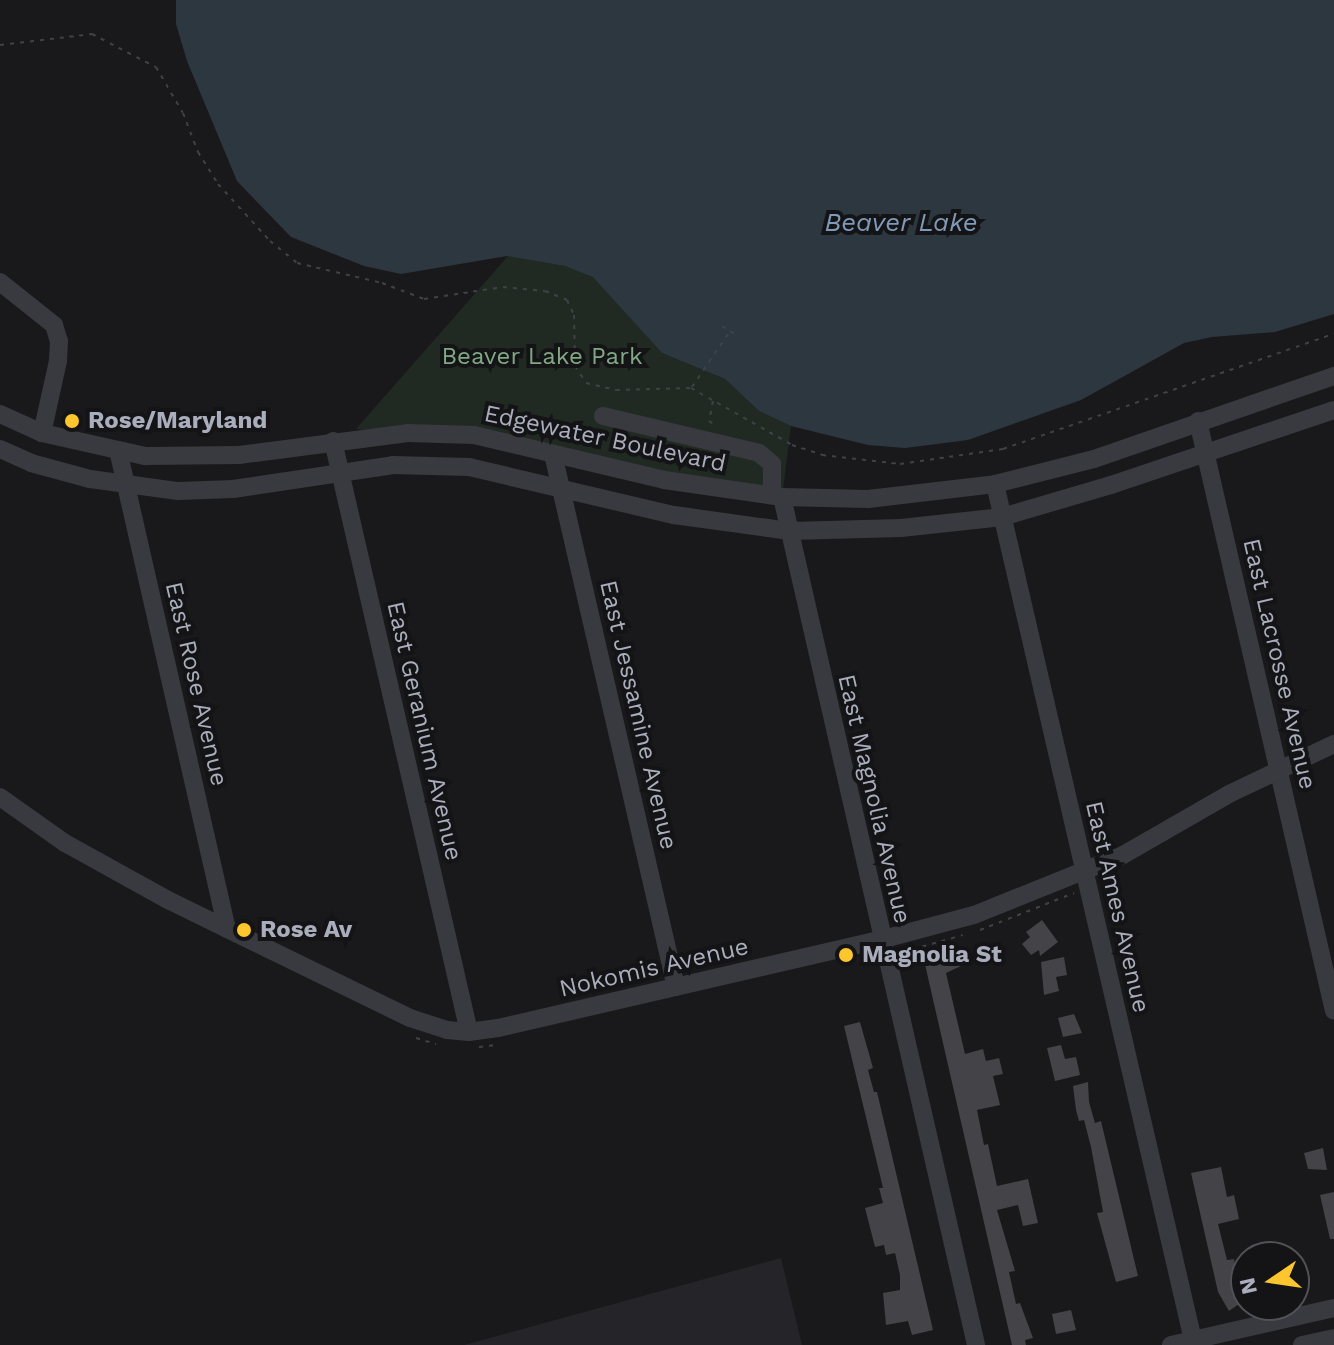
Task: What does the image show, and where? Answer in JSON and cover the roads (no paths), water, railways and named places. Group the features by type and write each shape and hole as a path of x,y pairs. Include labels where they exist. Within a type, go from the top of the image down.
{"street":[{"path":"0,282 44,313 57,333 58,361 42,433"},
{"name":"Edgewater Boulevard","path":"0,414 42,433 145,456 239,455 408,433 474,435 664,480 777,496 868,499 995,484 1094,459 1334,376"},
{"path":"0,449 75,475 178,491 233,489 393,465 469,467 674,515 790,531 901,528 1002,517 1334,410"},
{"name":"East Magnolia Avenue","path":"603,416 759,453 772,464 777,496 790,531 880,940 976,1345"},
{"name":"East Lacrosse Avenue","path":"1198,421 1334,1011"},
{"name":"East Geranium Avenue","path":"333,441 472,1040"},
{"name":"East Rose Avenue","path":"118,450 227,929"},
{"name":"East Jessamine Avenue","path":"553,454 676,987"},
{"name":"East Ames Avenue","path":"995,484 1193,1340"},
{"name":"Nokomis Avenue","path":"0,797 114,872 424,1024 472,1040 498,1028 880,940 974,915 1084,873 1278,768 1334,744"},
{"path":"1171,1345 1334,1308"},
{"path":"1302,1345 1334,1338"}],"water":[{"name":"Beaver Lake","path":"176,0 1334,0 1334,314 1275,332 1212,337 1184,343 1081,400 968,440 905,448 868,445 791,426 759,411 725,379 662,353 593,277 565,266 507,256 401,274 364,266 291,237 237,181 187,61 176,24"}],"place":[{"name":"Rose/Maryland","path":"72,421"},
{"name":"Rose Av","path":"244,930"},
{"name":"Magnolia St","path":"846,955"}],"park label":[{"name":"Beaver Lake Park","path":"542,357"}]}
